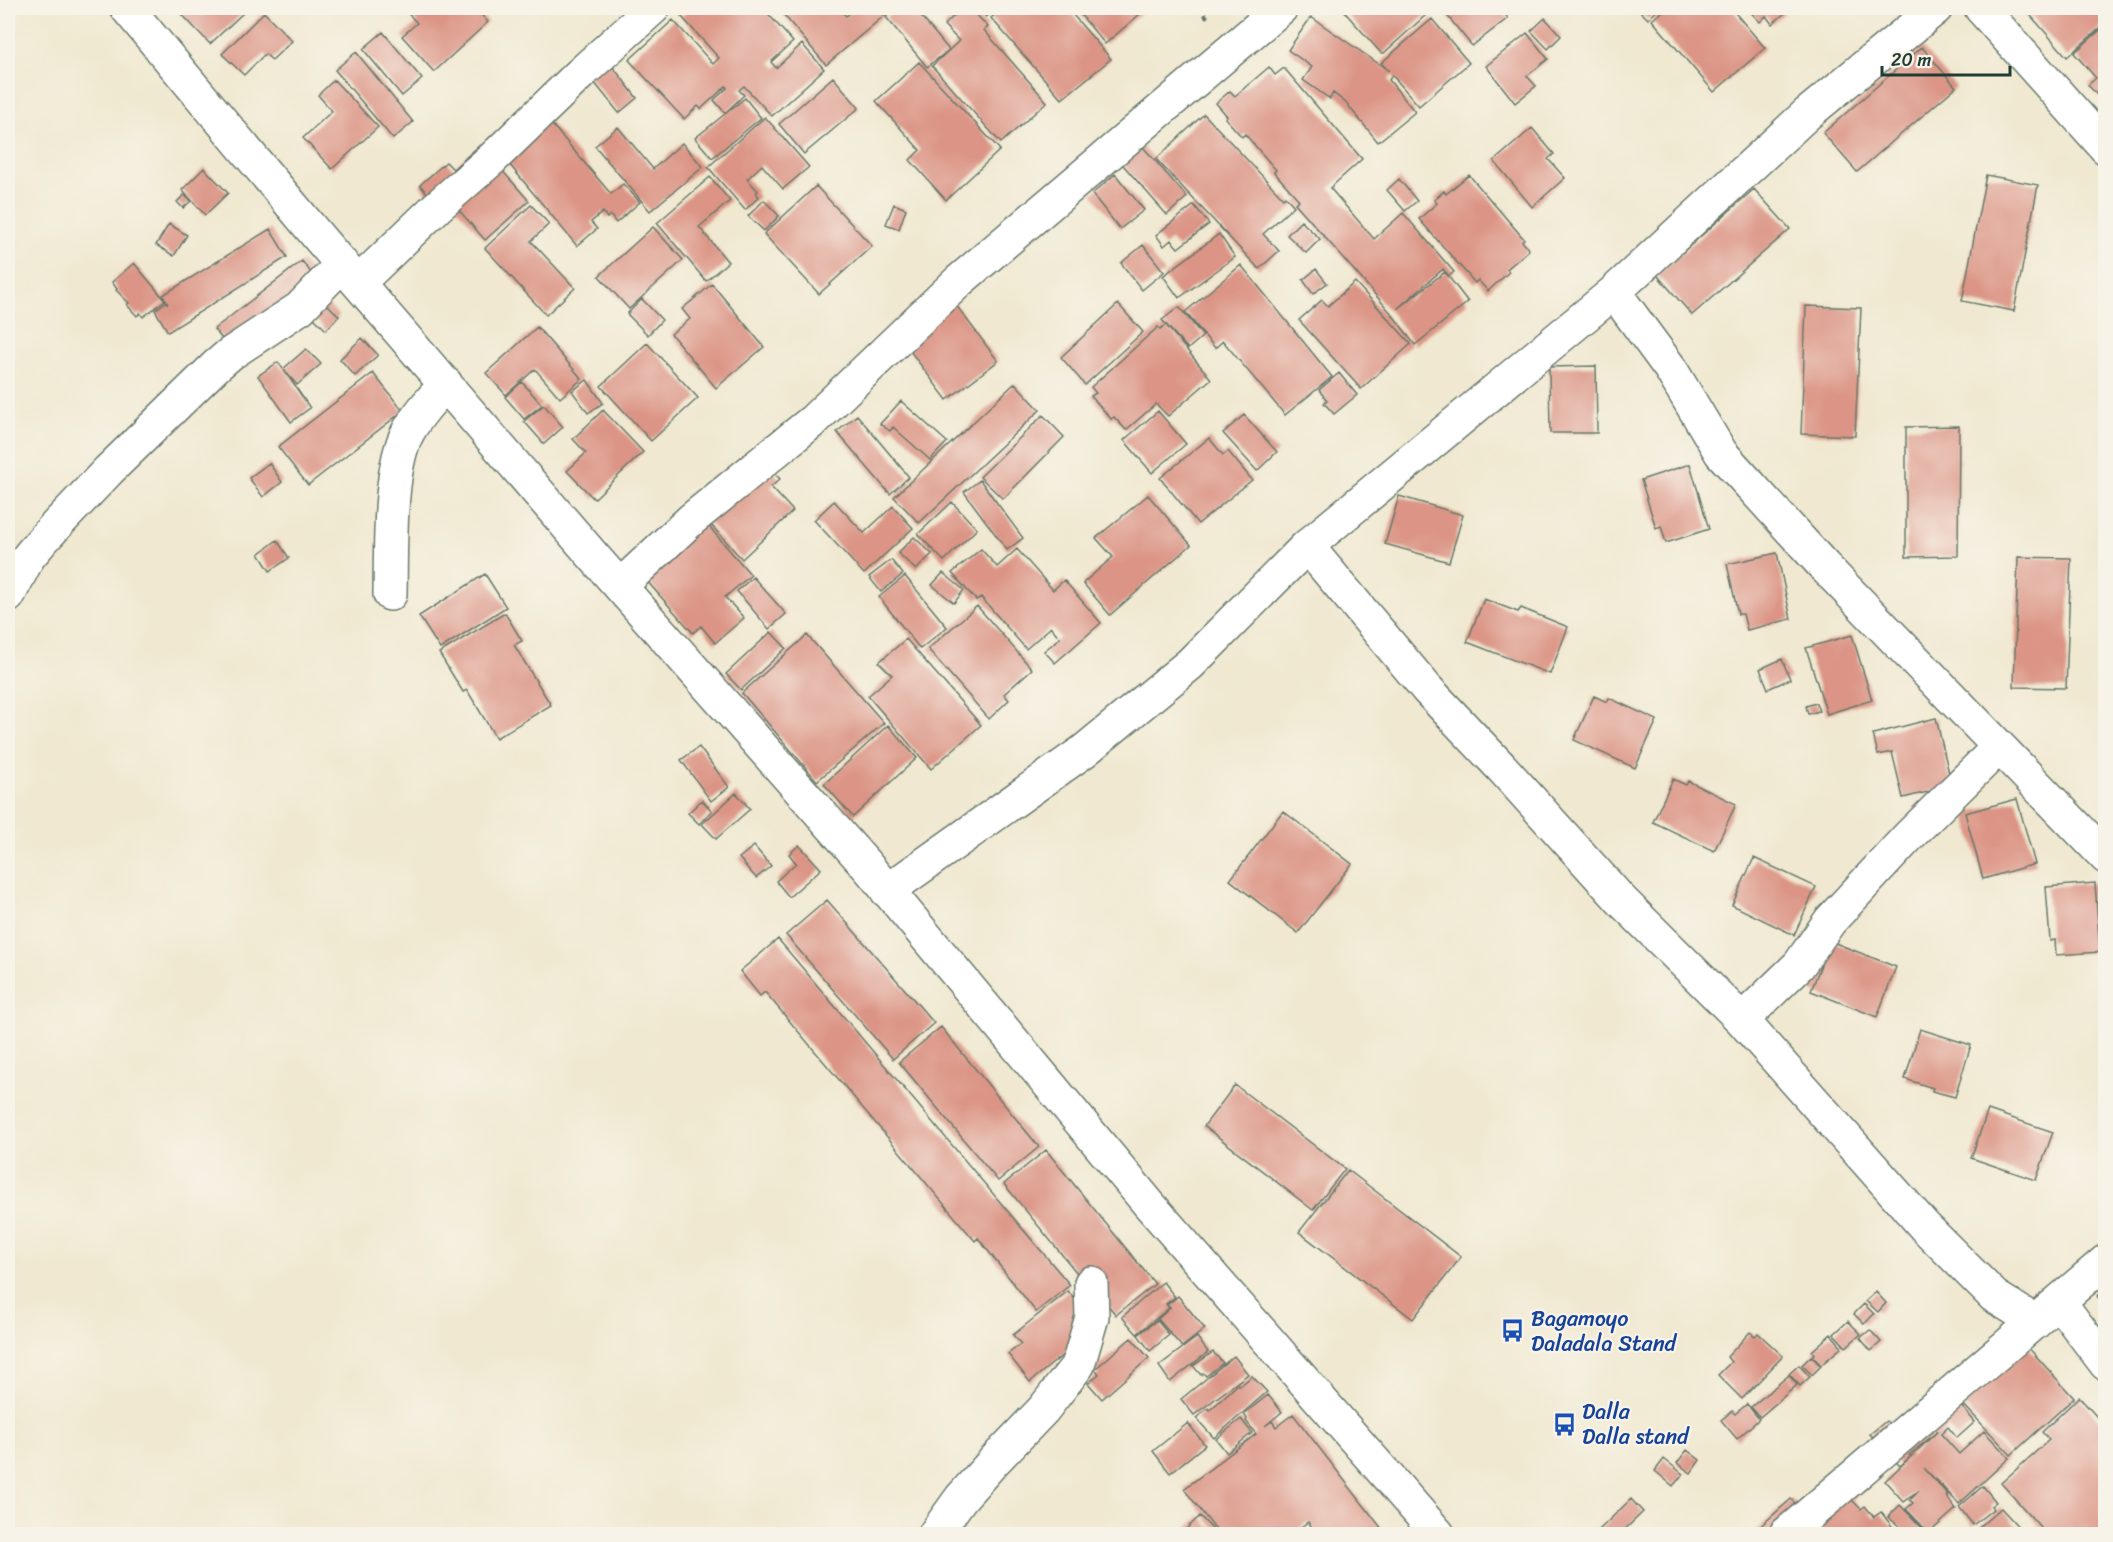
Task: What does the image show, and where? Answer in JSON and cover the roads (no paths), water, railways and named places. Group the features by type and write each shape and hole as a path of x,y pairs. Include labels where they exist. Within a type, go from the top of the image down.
{"street":[{"path":"127,8 350,273 887,891 1148,1203 1438,1534"},
{"path":"8,597 29,556 109,470 216,366 230,354 350,273 437,207 493,158 653,8"},
{"path":"620,586 692,519 814,420 959,281 1281,8"},
{"path":"887,891 1084,750 1190,664 1307,546 1614,292 1807,114 1936,8"},
{"path":"1981,8 2106,148"},
{"path":"1614,292 1670,368 1721,453 1824,566 2106,857"},
{"path":"390,594 394,492 400,455 407,434 416,419 446,384"},
{"path":"1307,546 1427,689 1502,767 1621,900 1742,1020 1925,1227 1995,1296 2048,1312 2106,1364"},
{"path":"1742,1020 1799,965 1830,921 1908,837 1999,747"},
{"path":"1786,1534 2106,1261"},
{"path":"935,1534 961,1498 1043,1410 1078,1365 1092,1317 1091,1283"}],"place":[{"name":"Bagamoyo Daladala Stand","path":"1513,1331"},
{"name":"Dalla Dalla stand","path":"1564,1424"}]}
